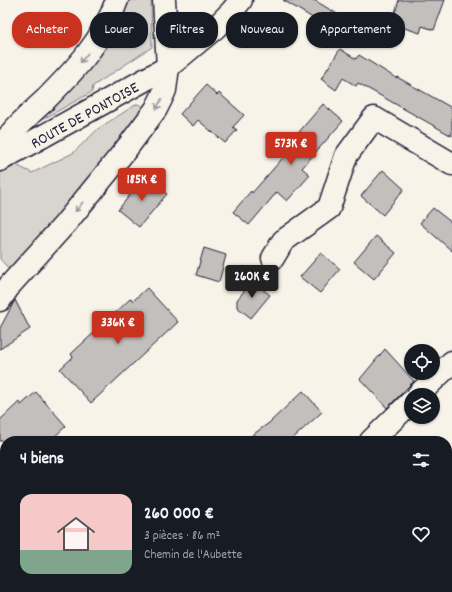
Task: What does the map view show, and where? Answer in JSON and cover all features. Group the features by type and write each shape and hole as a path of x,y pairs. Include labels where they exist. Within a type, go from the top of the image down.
{"street":[{"path":"0,149 12,131 79,65 97,42 112,14 117,0"},
{"path":"0,300 10,285 65,224 127,148 162,99 168,67 164,0"},
{"name":"ROUTE DE PONTOISE","path":"0,160 168,67 215,28 241,0"},
{"path":"273,258 284,242 329,208 346,156 374,118 452,164"},
{"path":"425,388 452,362"},
{"path":"376,436 404,409"}],"shaded area":[{"path":"128,0 151,0 152,47 93,86 92,92 34,124 98,48 148,48 148,12 123,12"},
{"path":"137,104 141,105 142,110 62,211 9,269 0,259 0,173 16,165 32,173 73,153 99,128"}],"building":[{"path":"283,0 314,0 334,12 306,12 306,14"},
{"path":"399,0 445,0 434,30 422,26 420,33 405,28 405,12 395,12"},
{"path":"340,49 356,59 359,55 396,78 397,77 452,108 452,136 358,83 356,86 343,78 336,90 321,79"},
{"path":"206,85 217,95 219,93 244,115 233,127 237,130 225,143 198,120 193,126 180,114"},
{"path":"323,104 343,121 302,168 310,175 287,201 277,192 249,225 233,212 251,191 252,193 303,135 299,132"},
{"path":"383,170 404,189 383,215 361,196"},
{"path":"145,176 167,194 139,227 118,210"},
{"path":"433,208 452,223 452,251 420,223"},
{"path":"376,236 396,253 374,279 354,262"},
{"path":"204,248 226,255 219,282 196,275"},
{"path":"321,253 340,269 320,293 300,277"},
{"path":"252,281 270,295 251,318 237,307 237,300"},
{"path":"147,288 178,322 91,403 60,369 73,357 71,354 131,298 133,301"},
{"path":"15,300 30,329 0,349 0,328"},
{"path":"385,349 404,370 404,380 414,381 407,388 404,388 404,391 387,408 360,379"},
{"path":"303,391 322,412 296,436 251,436 269,423"},
{"path":"36,392 66,426 55,436 0,436 0,420 19,402 21,405"}]}
